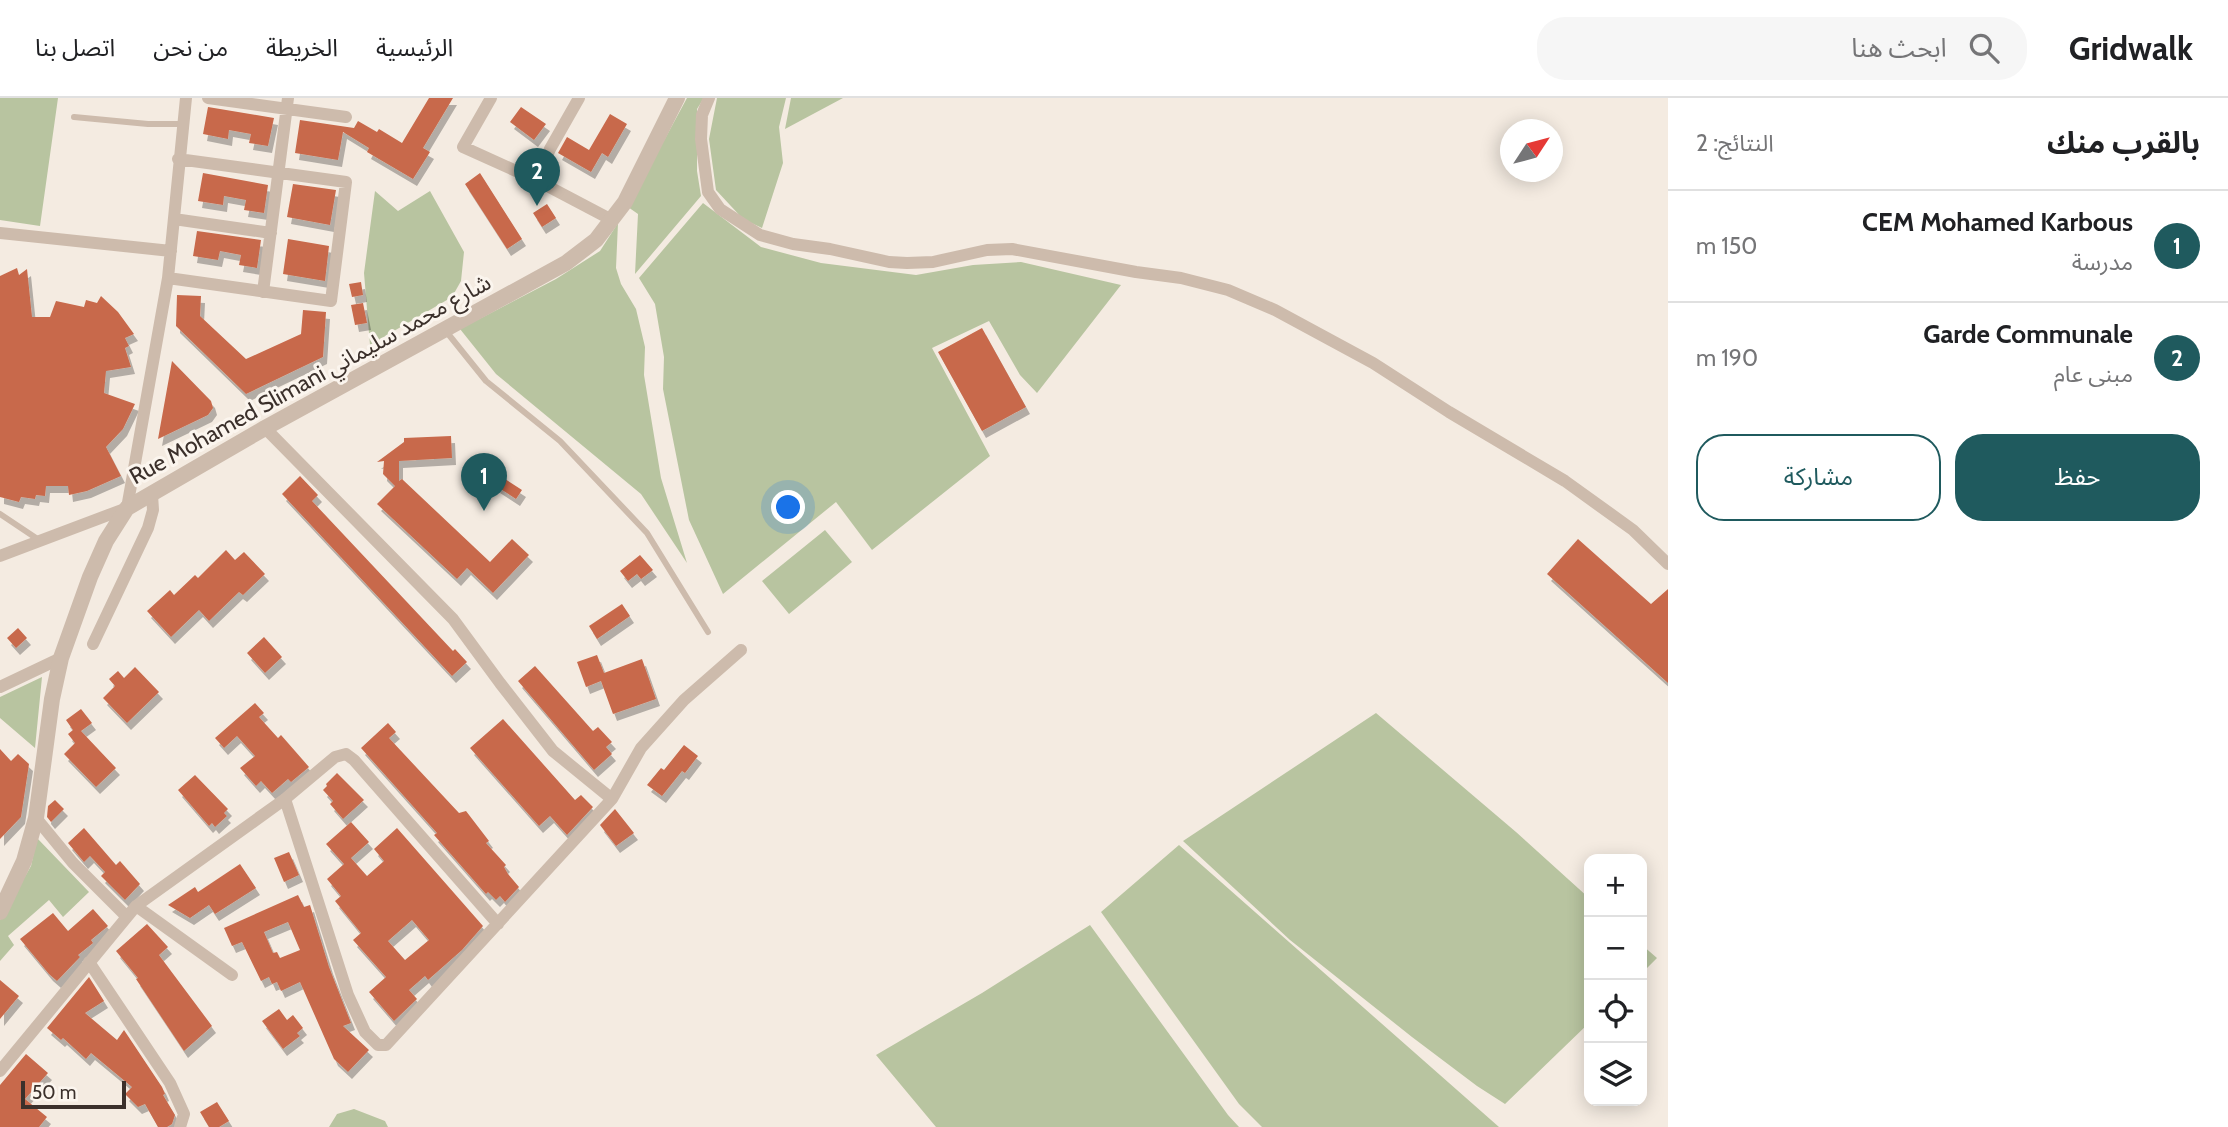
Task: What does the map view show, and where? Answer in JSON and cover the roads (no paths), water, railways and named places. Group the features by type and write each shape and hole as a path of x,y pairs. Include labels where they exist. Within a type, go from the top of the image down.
{"street":[{"path":"0,556 127,508 168,278 186,98"},
{"path":"208,98 287,104 346,117"},
{"path":"491,98 463,147 612,219"},
{"path":"536,180 579,98"},
{"name":"Rue Mohamed Slimani شارع محمد سليماني","path":"0,912 24,862 36,818 52,699 61,658 90,576 106,541 127,508 265,428 566,263 596,240 625,202 677,98"},
{"path":"709,98 702,115 701,139 708,192 720,209 760,234 793,244 889,262 933,262 987,250 1012,249 1181,278 1228,290 1275,310 1373,363 1565,481 1633,530 1668,564"},
{"path":"263,292 287,104"},
{"path":"168,278 331,301 345,194 346,182 178,159"},
{"path":"174,219 271,233"},
{"path":"0,233 171,251"},
{"path":"265,428 453,619 553,751 612,799"},
{"path":"93,644 148,528 153,510 152,495"},
{"path":"285,800 348,995 365,1032 379,1045 387,1045 612,799 641,748 684,700 741,650"},
{"path":"0,687 61,658"},
{"path":"0,1071 136,906 285,800 335,757 346,754 354,760 498,924"},
{"path":"36,818 73,863 127,917"},
{"path":"136,906 232,975"},
{"path":"89,961 170,1083 184,1114 180,1127"}],"lane":[{"path":"74,117 148,124 183,124"},
{"path":"443,329 486,382 560,441 647,533 708,632"},
{"path":"0,514 41,541"}],"place":[{"name":"Garde Communale","path":"537,206"},
{"name":"CEM Mohamed Karbous","path":"484,511"}]}
